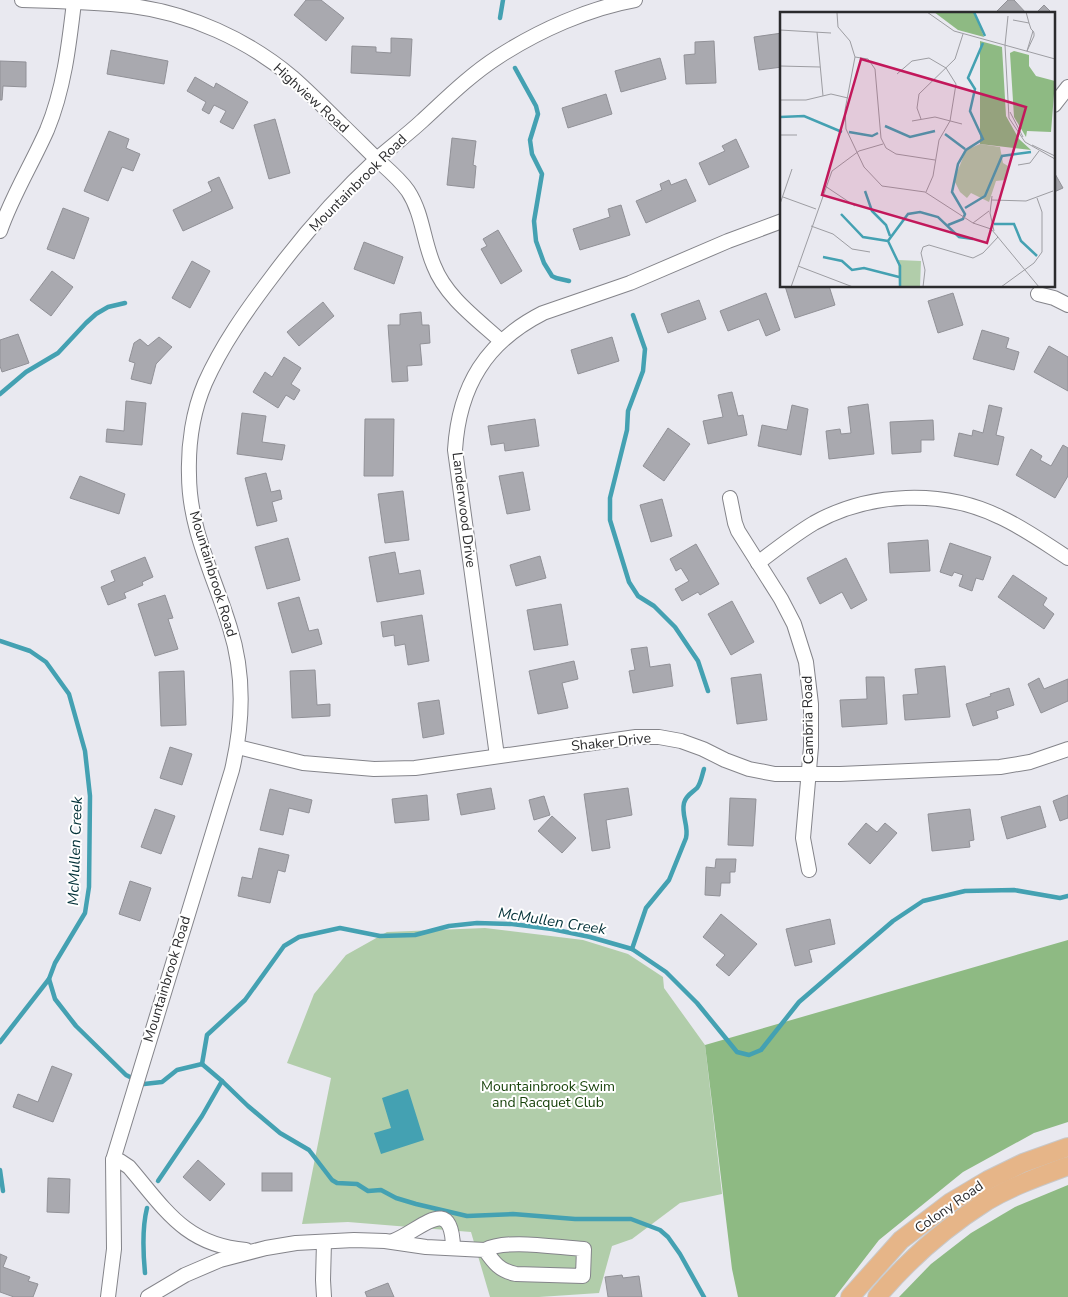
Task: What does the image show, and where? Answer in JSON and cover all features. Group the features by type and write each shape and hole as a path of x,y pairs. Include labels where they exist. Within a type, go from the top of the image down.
{"main road":[{"name":"Colony Road","path":"850,1297 901,1240 951,1202 988,1180 1023,1163 1068,1147"},
{"name":"Colony Road","path":"877,1297 906,1264 951,1227 987,1201 1020,1185 1068,1166"}],"street":[{"name":"Highview Road","path":"22,0 133,6 164,12 198,22 261,54 290,76 400,181 414,202 421,220 427,249 435,268 446,286 470,313 501,341"},
{"name":"Mountainbrook Road","path":"108,1297 114,1249 113,1160 238,746 242,706 240,673 230,627 201,544 192,506 189,477 190,448 194,420 204,385 221,350 255,299 292,250 326,210 377,159 469,78 498,56 534,36 572,19 636,0"},
{"path":"0,231 13,197 35,157 48,128 56,105 65,69 74,2"},
{"path":"1056,102 1068,86"},
{"name":"Landerwood Drive","path":"497,756 455,450 457,426 462,403 468,388 478,370 501,341 543,313 630,283 728,241 780,222"},
{"path":"1038,294 1054,298 1068,305"},
{"path":"758,563 790,538 834,513 860,504 911,497 967,504 987,511 1026,530 1068,558"},
{"name":"Cambria Road","path":"730,498 735,523 794,624 806,662 811,704 809,774 803,838 809,870"},
{"name":"Shaker Drive","path":"238,746 303,762 354,769 415,768 636,737 653,737 691,744 725,760 775,774 1000,767 1030,762 1068,749"},
{"path":"113,1160 120,1161 129,1167 168,1214 186,1229 199,1237 226,1247 245,1250 354,1240 426,1247 486,1250 492,1246 509,1244 584,1249 583,1276 506,1272 492,1261 486,1250"},
{"path":"390,1242 409,1234 425,1222 438,1218 449,1223 453,1235 453,1248"},
{"path":"324,1242 324,1297"},
{"path":"148,1297 186,1275 220,1260 266,1248"}],"green space":[{"name":"Mountainbrook Swim and Racquet Club","path":"485,928 583,940 628,954 663,977 664,988 705,1045 722,1194 680,1203 632,1239 612,1246 599,1293 539,1297 490,1297 471,1232 348,1222 302,1224 331,1078 287,1063 314,994 346,955 387,932"},
{"path":"1068,940 1068,1122 1034,1133 963,1172 879,1240 835,1297 738,1297 732,1269 705,1045"},
{"path":"1068,1185 1068,1297 899,1297 931,1264 971,1233 1015,1207"}],"water":[{"path":"408,1089 424,1140 381,1154 374,1133 391,1128 382,1098"}],"building":[{"path":"306,0 321,0 344,18 326,41 294,15"},
{"path":"1008,0 1014,0 1025,12 996,12"},
{"path":"1044,5 1051,12 1037,12"},
{"path":"780,33 780,67 759,70 754,37"},
{"path":"391,38 412,39 410,76 351,73 352,46 376,47 376,52 391,53"},
{"path":"714,41 716,83 686,84 684,55 695,54 695,42"},
{"path":"111,50 168,61 164,84 107,74"},
{"path":"660,58 666,79 621,92 615,71"},
{"path":"0,61 26,62 26,87 3,86 2,100 0,100"},
{"path":"195,77 214,88 216,83 248,102 233,129 220,122 226,111 214,105 209,114 202,110 206,102 187,91"},
{"path":"606,94 612,114 568,128 562,108"},
{"path":"275,119 290,173 269,179 254,125"},
{"path":"109,131 129,139 126,148 140,154 133,171 122,167 108,201 84,191"},
{"path":"452,138 476,141 473,165 476,166 474,188 447,185"},
{"path":"736,139 749,167 709,185 699,163 725,151 722,146"},
{"path":"1056,176 1063,188 1056,191"},
{"path":"219,177 233,208 183,231 173,210 212,191 208,182"},
{"path":"686,179 696,201 646,223 636,201 662,190 660,184 669,180 671,185"},
{"path":"621,205 630,235 580,250 573,229 610,217 608,209"},
{"path":"63,208 89,218 74,259 47,249"},
{"path":"498,230 522,271 501,284 481,249 487,246 483,239"},
{"path":"364,242 403,257 394,284 354,269"},
{"path":"192,261 210,271 190,308 172,298"},
{"path":"52,271 73,287 51,316 30,300"},
{"path":"786,288 830,288 835,305 795,318"},
{"path":"766,293 780,330 766,336 759,319 728,331 720,311"},
{"path":"953,293 963,325 938,333 928,301"},
{"path":"699,300 706,319 668,333 661,314"},
{"path":"323,302 334,316 299,346 287,332"},
{"path":"421,312 422,325 429,325 430,343 420,344 422,365 407,366 408,381 392,382 388,325 400,325 400,314"},
{"path":"982,330 1009,338 1006,348 1019,352 1014,370 973,359"},
{"path":"18,334 29,363 2,372 0,366 0,340"},
{"path":"159,337 172,347 156,364 151,384 131,379 135,363 129,361 134,343 140,339 148,346"},
{"path":"612,337 619,361 578,374 571,350"},
{"path":"1049,346 1068,357 1068,391 1034,372"},
{"path":"284,357 301,368 291,384 300,390 294,400 286,395 278,408 253,392 265,372 272,377"},
{"path":"732,392 738,416 743,415 747,435 708,444 703,421 723,417 718,395"},
{"path":"126,401 146,403 142,445 106,442 107,429 124,431"},
{"path":"868,404 874,454 829,459 826,431 840,429 841,434 851,433 848,407"},
{"path":"792,405 808,409 801,455 758,446 762,425 787,430"},
{"path":"989,405 1002,408 996,435 1004,437 998,465 954,456 959,433 972,436 973,430 983,433"},
{"path":"242,413 266,416 262,442 285,445 282,460 237,454"},
{"path":"365,419 394,419 393,476 364,476"},
{"path":"535,419 539,446 505,451 504,443 491,445 488,426"},
{"path":"933,420 934,440 921,440 921,452 892,454 890,422"},
{"path":"668,428 690,444 664,481 643,466"},
{"path":"1063,445 1068,448 1068,476 1055,498 1016,475 1031,449 1042,456 1040,460 1051,466"},
{"path":"523,472 530,510 507,514 499,476"},
{"path":"266,473 271,492 280,490 282,499 272,502 277,521 257,526 245,478"},
{"path":"80,476 125,494 119,514 70,498"},
{"path":"403,491 409,540 385,543 378,494"},
{"path":"662,499 672,536 651,542 640,505"},
{"path":"288,538 300,580 267,589 255,547"},
{"path":"928,540 930,571 890,573 888,543"},
{"path":"950,543 991,557 983,580 976,578 972,591 959,586 963,575 954,572 952,576 940,572"},
{"path":"696,544 719,584 700,595 698,592 682,601 675,589 689,581 681,568 676,571 670,559"},
{"path":"395,552 399,574 420,570 424,594 377,602 369,557"},
{"path":"540,556 546,578 516,586 510,565"},
{"path":"145,557 153,577 142,582 143,585 124,593 126,598 108,605 101,587 115,581 111,571"},
{"path":"846,558 867,600 851,609 842,592 820,604 807,578"},
{"path":"1013,575 1047,598 1043,605 1054,614 1044,629 998,597"},
{"path":"165,595 173,618 168,619 178,649 155,656 138,604"},
{"path":"299,597 309,631 318,629 322,644 292,653 278,603"},
{"path":"732,601 754,642 731,655 708,614"},
{"path":"561,604 568,645 534,650 527,610"},
{"path":"422,615 429,661 408,665 405,644 395,646 394,635 383,637 381,622"},
{"path":"647,647 650,667 670,664 673,686 633,693 629,671 635,670 631,649"},
{"path":"574,661 578,679 562,683 568,708 538,714 529,671"},
{"path":"945,666 950,717 905,720 903,695 918,694 915,669"},
{"path":"315,670 317,705 330,704 330,716 292,718 290,671"},
{"path":"184,671 186,725 161,726 159,672"},
{"path":"761,674 767,720 737,724 731,678"},
{"path":"866,677 884,677 887,724 842,727 840,700 867,699"},
{"path":"1039,678 1044,689 1068,679 1068,701 1041,713 1028,684"},
{"path":"1009,688 1014,705 996,711 998,718 973,726 966,704"},
{"path":"439,700 444,734 423,738 418,703"},
{"path":"170,747 192,754 182,785 160,778"},
{"path":"491,788 495,809 461,815 457,794"},
{"path":"628,788 632,815 606,820 610,848 592,851 584,794"},
{"path":"270,789 312,800 309,813 289,808 283,835 260,830"},
{"path":"427,795 429,820 395,823 392,799"},
{"path":"1068,795 1068,818 1060,821 1053,801"},
{"path":"544,796 550,815 534,820 529,800"},
{"path":"730,798 756,799 753,846 728,845"},
{"path":"1040,806 1046,827 1007,839 1001,817"},
{"path":"155,809 175,816 161,854 141,847"},
{"path":"970,809 974,840 969,841 970,847 932,851 928,814"},
{"path":"552,816 576,838 562,853 538,831"},
{"path":"866,823 877,832 885,823 897,833 870,864 848,844"},
{"path":"259,848 289,855 285,872 278,870 270,903 238,896 242,877 252,879"},
{"path":"716,859 736,859 735,872 730,872 730,883 721,883 720,896 705,895 706,867 715,868"},
{"path":"130,881 151,888 140,921 119,914"},
{"path":"721,914 757,944 729,976 716,965 725,955 703,937"},
{"path":"830,919 835,944 809,950 812,962 795,966 786,929"},
{"path":"52,1066 72,1074 53,1122 13,1107 18,1094 38,1102"},
{"path":"198,1160 225,1184 210,1201 183,1177"},
{"path":"262,1173 292,1173 292,1191 262,1191"},
{"path":"48,1178 70,1179 69,1213 47,1212"},
{"path":"0,1254 7,1257 3,1267 30,1277 28,1281 38,1284 33,1297 14,1297 0,1292"},
{"path":"622,1275 623,1278 639,1276 642,1297 608,1297 605,1277"},
{"path":"388,1283 394,1297 367,1297 365,1292"}],"waterway":[{"path":"500,18 503,0"},
{"path":"515,68 536,106 538,114 530,140 532,154 542,174 534,221 536,241 544,263 552,276 569,281"},
{"path":"0,394 26,372 58,353 96,314 108,307 125,303"},
{"path":"633,315 645,349 643,371 628,411 627,430 610,498 610,520 629,582 638,596 654,606 675,627 698,661 708,691"},
{"name":"McMullen Creek","path":"0,641 30,651 46,662 69,694 85,751 90,796 89,887 85,913 55,963 49,979 0,1042"},
{"path":"632,949 646,908 669,880 686,838 687,829 683,812 684,803 688,796 697,788 704,769"},
{"name":"McMullen Creek","path":"202,1064 207,1035 245,1000 284,946 299,937 340,928 380,936 415,935 449,926 477,923 512,924 552,929 632,949 666,972 697,1003 737,1052 749,1055 761,1050 799,1002 893,921 923,901 965,891 1014,890 1060,898 1068,896"},
{"name":"McMullen Creek","path":"49,979 55,999 76,1026 126,1075 144,1084 162,1082 177,1070 202,1064"},
{"path":"202,1064 280,1133 309,1150 332,1180 337,1183 357,1184 368,1191 381,1190 396,1198 467,1216 513,1214 575,1219 631,1219 660,1230 668,1237 680,1254 704,1297"},
{"path":"158,1181 202,1116 222,1081"},
{"path":"0,1170 3,1191"},
{"path":"145,1273 143,1240 147,1208"}]}
